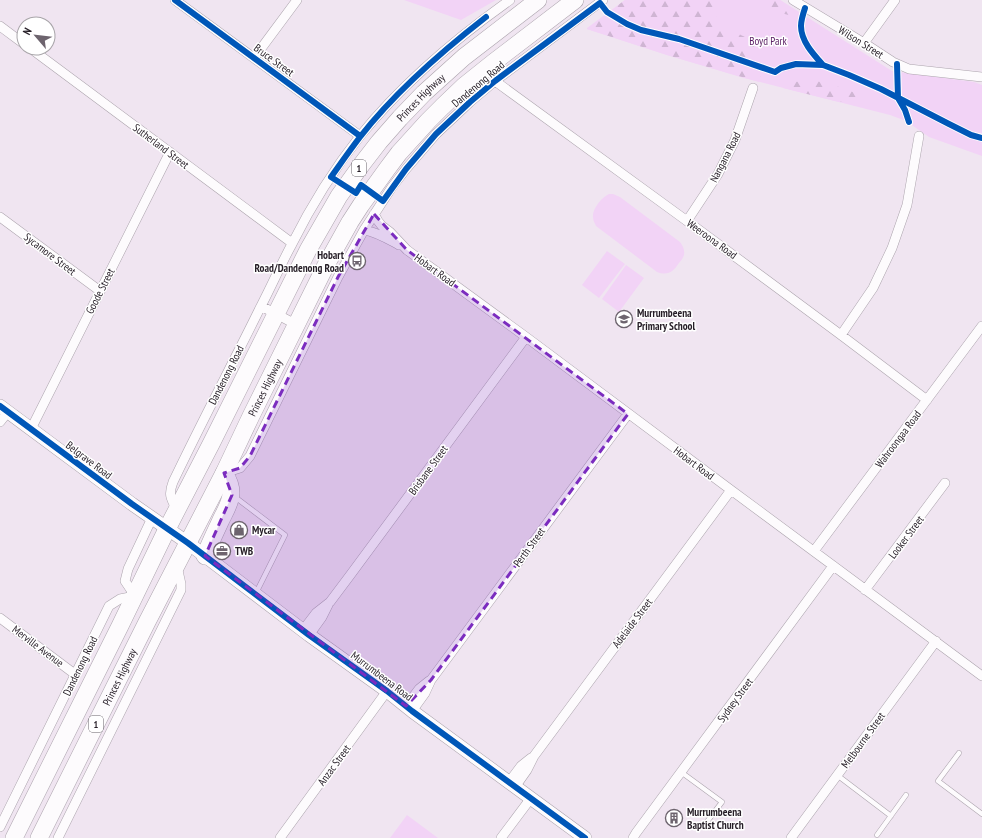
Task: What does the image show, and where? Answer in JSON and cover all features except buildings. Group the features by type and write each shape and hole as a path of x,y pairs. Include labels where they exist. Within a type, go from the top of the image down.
{"highway":[{"name":"Princes Highway","path":"14,838 167,529 218,431 269,310 339,196 362,164 412,105 464,56 538,0"},
{"name":"Princes Highway","path":"39,838 147,622 224,473 326,265 350,222 370,191 403,149 428,121 464,86 570,2"},
{"path":"205,556 232,495 229,481 224,473"}],"main road":[{"name":"Belgrave Road","path":"3,414 31,429 167,529"},
{"name":"Murrumbeena Road","path":"167,529 188,543 306,633 387,691 409,709 585,838"}],"street":[{"name":"Bruce Street","path":"175,0 360,136"},
{"path":"254,58 296,0"},
{"path":"311,332 269,310 292,243 315,202 360,136 379,115 439,56 476,25 510,0"},
{"name":"Dandenong Road","path":"224,473 240,468 250,456 338,277 374,214 406,169 436,134 470,102 495,81 603,0"},
{"name":"Wilson Street","path":"793,0 864,42 894,62 910,69 982,77"},
{"path":"864,42 895,0"},
{"path":"570,2 580,18"},
{"path":"0,26 16,38"},
{"name":"Sutherland Street","path":"41,56 292,243"},
{"name":"Weeroona Road","path":"495,81 842,335 927,400"},
{"name":"Nangana Road","path":"687,221 718,174 735,140 753,88"},
{"path":"842,335 873,288 892,248 907,205 919,136"},
{"name":"Goode Street","path":"31,429 170,152"},
{"name":"Hobart Road","path":"374,214 382,226 390,232 407,250"},
{"name":"Sycamore Street","path":"0,217 100,291"},
{"name":"Hobart Road","path":"364,230 372,231 407,250 981,674"},
{"name":"Wahroongaa Road","path":"814,552 982,326"},
{"name":"Brisbane Street","path":"306,633 322,617 330,602 526,337"},
{"name":"Perth Street","path":"409,709 425,693 430,680 628,414"},
{"name":"Looker Street","path":"866,590 945,484"},
{"name":"Adelaide Street","path":"512,784 527,770 534,756 730,490"},
{"path":"135,596 125,581 128,569 152,518"},
{"path":"61,837 130,692 181,590 177,564"},
{"name":"Sydney Street","path":"633,836 834,566"},
{"name":"Dandenong Road","path":"0,827 109,606 120,599 135,596"},
{"name":"Merville Avenue","path":"0,618 76,675"},
{"name":"Melbourne Street","path":"791,838 936,641"},
{"name":"Anzac Street","path":"280,838 387,691"},
{"path":"112,693 130,692"},
{"path":"501,838 531,798"}],"lane":[{"path":"232,495 285,535 255,594"},
{"path":"959,753 938,781 982,814"},
{"path":"681,772 722,802 703,827"},
{"path":"837,775 891,816"},
{"path":"877,835 906,795"}],"highlighted area":[{"path":"374,214 407,250 628,414 431,680 406,706 205,556 232,495 224,473 240,468 250,456 338,277"}],"green space":[{"path":"404,0 496,0 461,20"},
{"name":"Boyd Park","path":"625,0 780,0 892,71 974,82 982,85 982,156 929,137 906,121 890,115 744,78 587,29"},
{"path":"625,0 725,0 715,12 717,18 719,22 728,29 742,35 754,45 751,61 753,67 762,71 759,82 667,55 587,29"},
{"path":"754,0 780,0 799,12 798,17 775,11"},
{"path":"816,81 831,84 856,93 857,96 855,99 839,102 783,88 788,82"},
{"path":"609,194 620,197 680,242 684,248 684,255 675,269 664,274 657,272 596,226 593,218 594,210 601,200"},
{"path":"607,251 625,264 599,298 582,285"},
{"path":"626,265 644,278 619,312 602,299"},
{"path":"407,815 438,838 390,838"}],"cycle path":[{"path":"175,0 360,136"},
{"path":"486,17 452,44 403,88 360,137 331,177 356,193 361,185 383,201 406,169 436,134 470,102 495,81 600,3 607,12 627,24 641,30 679,39 775,72 781,68 796,64 823,65 881,89 971,135 982,138"},
{"path":"805,8 801,24 803,37 812,52 823,65"},
{"path":"897,64 898,98 905,110 909,122"},
{"path":"0,406 132,504 188,543 309,635 585,838"}],"place":[{"name":"Hobart Road/Dandenong Road","path":"357,261"},
{"name":"Murrumbeena Primary School","path":"624,319"},
{"name":"Mycar","path":"239,530"},
{"name":"TWB","path":"222,551"},
{"name":"Murrumbeena Baptist Church","path":"674,818"}]}
